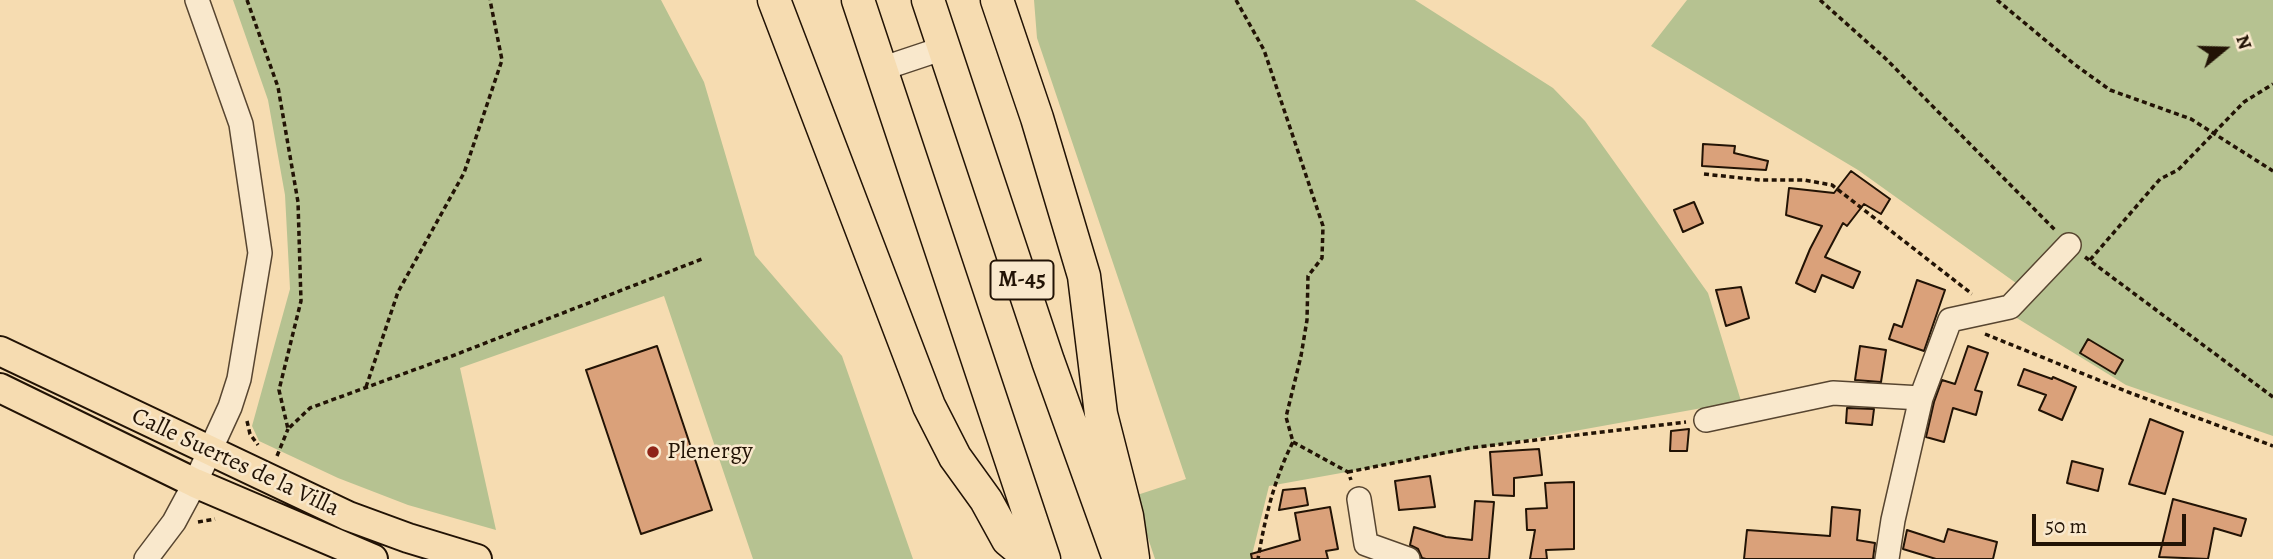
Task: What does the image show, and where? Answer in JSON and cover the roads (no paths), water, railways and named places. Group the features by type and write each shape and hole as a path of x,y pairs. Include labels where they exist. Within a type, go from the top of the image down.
{"highway":[{"path":"774,0 929,407 955,457 986,500 1008,540 1031,559"},
{"path":"787,0 862,231"},
{"name":"M-45","path":"858,0 1044,559"},
{"name":"M-45","path":"928,0 1048,361 1119,559"},
{"path":"997,0 1037,118 1084,276 1101,414 1127,516 1133,559"},
{"path":"1008,0 1037,118"}],"main road":[{"name":"Calle Suertes de la Villa","path":"0,351 348,516 477,559"},
{"name":"Calle Suertes de la Villa","path":"0,388 195,483 373,559"}],"street":[{"path":"146,559 174,522 195,483 211,452 239,379 260,253 241,124 197,0"},
{"path":"881,69 944,48"},
{"path":"1887,559 1920,398 1950,320 2010,307 2069,245"},
{"path":"1706,420 1833,393 1920,398"},
{"path":"1359,499 1366,544 1408,559"}],"place":[{"name":"Plenergy","path":"653,452"}]}
